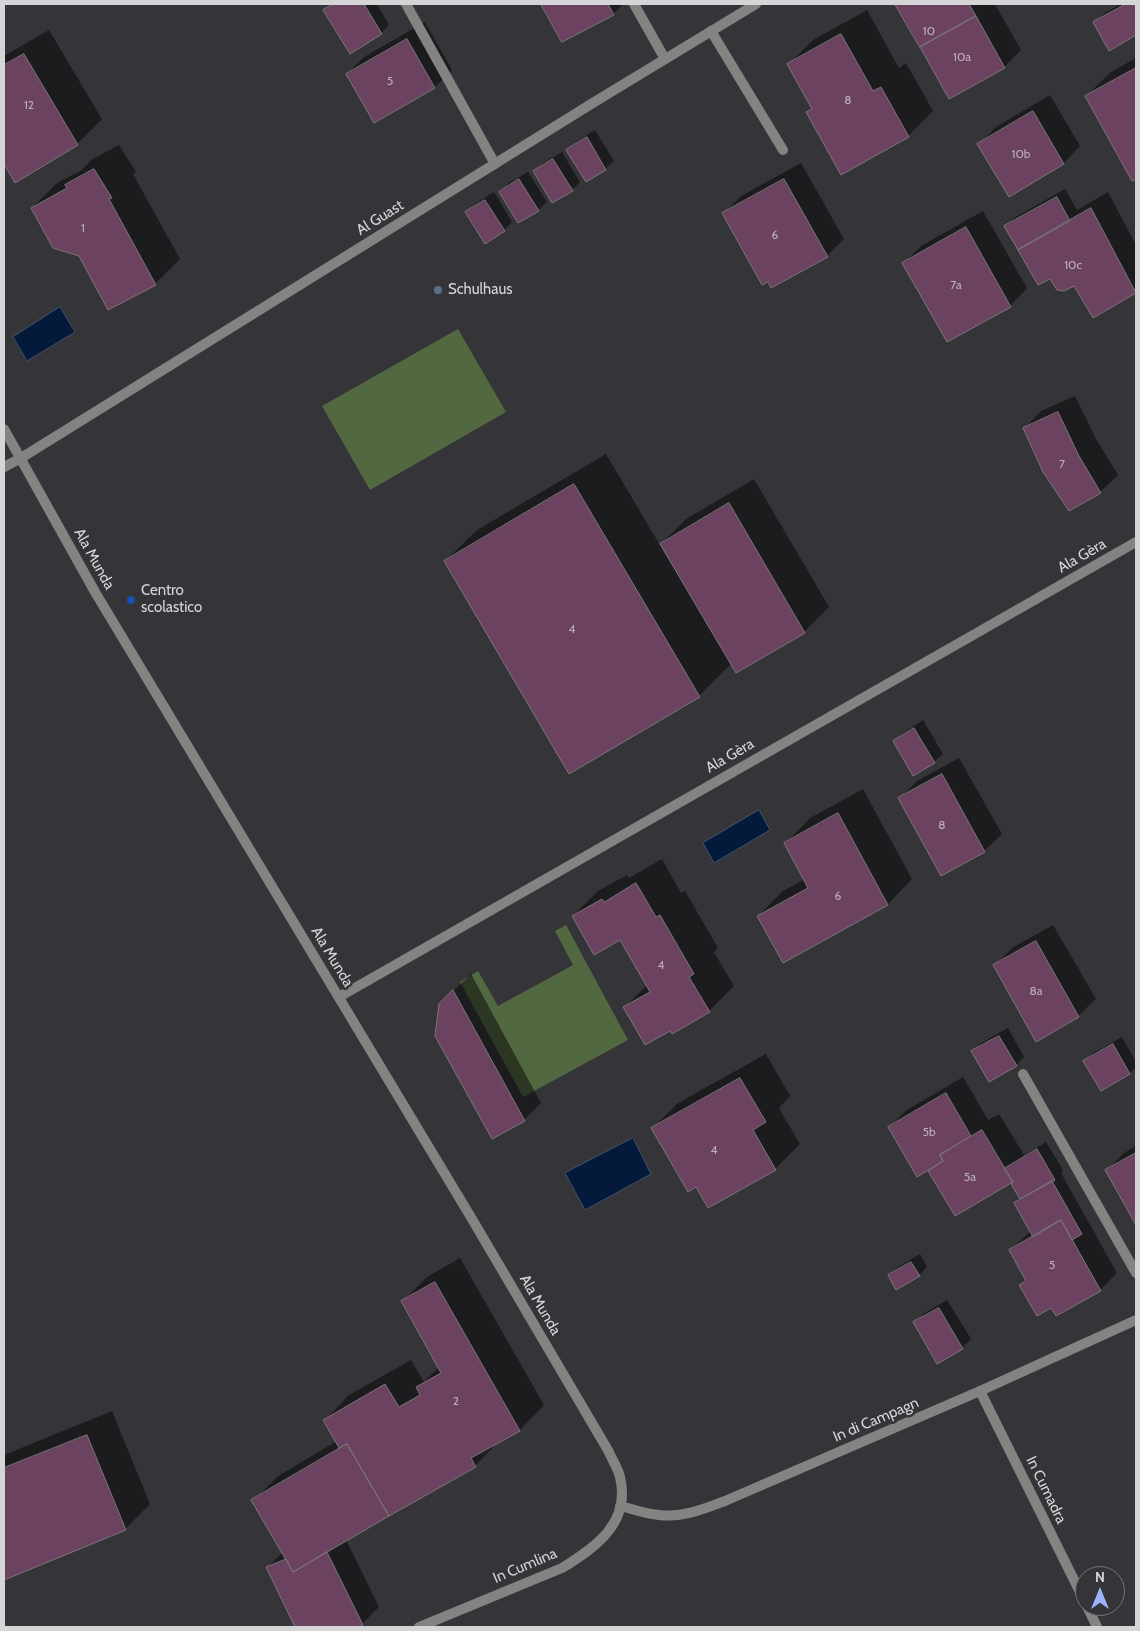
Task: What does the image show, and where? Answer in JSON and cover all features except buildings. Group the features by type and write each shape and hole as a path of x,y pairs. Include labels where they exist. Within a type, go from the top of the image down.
{"street":[{"path":"406,4 495,164"},
{"path":"634,4 665,59"},
{"name":"Al Guast","path":"4,467 756,4"},
{"path":"711,31 783,150"},
{"name":"Ala Munda","path":"4,429 95,592 472,1219 609,1452 620,1476 620,1506"},
{"name":"Ala Gèra","path":"339,997 1136,542"},
{"path":"1023,1074 1136,1273"},
{"name":"In di Campagn","path":"620,1506 659,1515 691,1513 725,1501 980,1391 1136,1320"},
{"name":"In Cumadra","path":"980,1391 1075,1582"},
{"name":"In Cumlina","path":"419,1627 562,1568 600,1542 612,1527 620,1506"}],"green space":[{"path":"458,329 506,412 370,490 322,406"},
{"path":"566,925 628,1040 523,1097 460,982 478,971 498,1006 573,965 555,931"}],"water":[{"path":"60,307 75,332 27,361 13,337"},
{"path":"759,810 770,830 714,863 703,843"},
{"path":"633,1138 651,1174 585,1210 565,1173"}],"place":[{"name":"Schulhaus","path":"438,290"},
{"name":"Centro scolastico","path":"131,600"}]}
